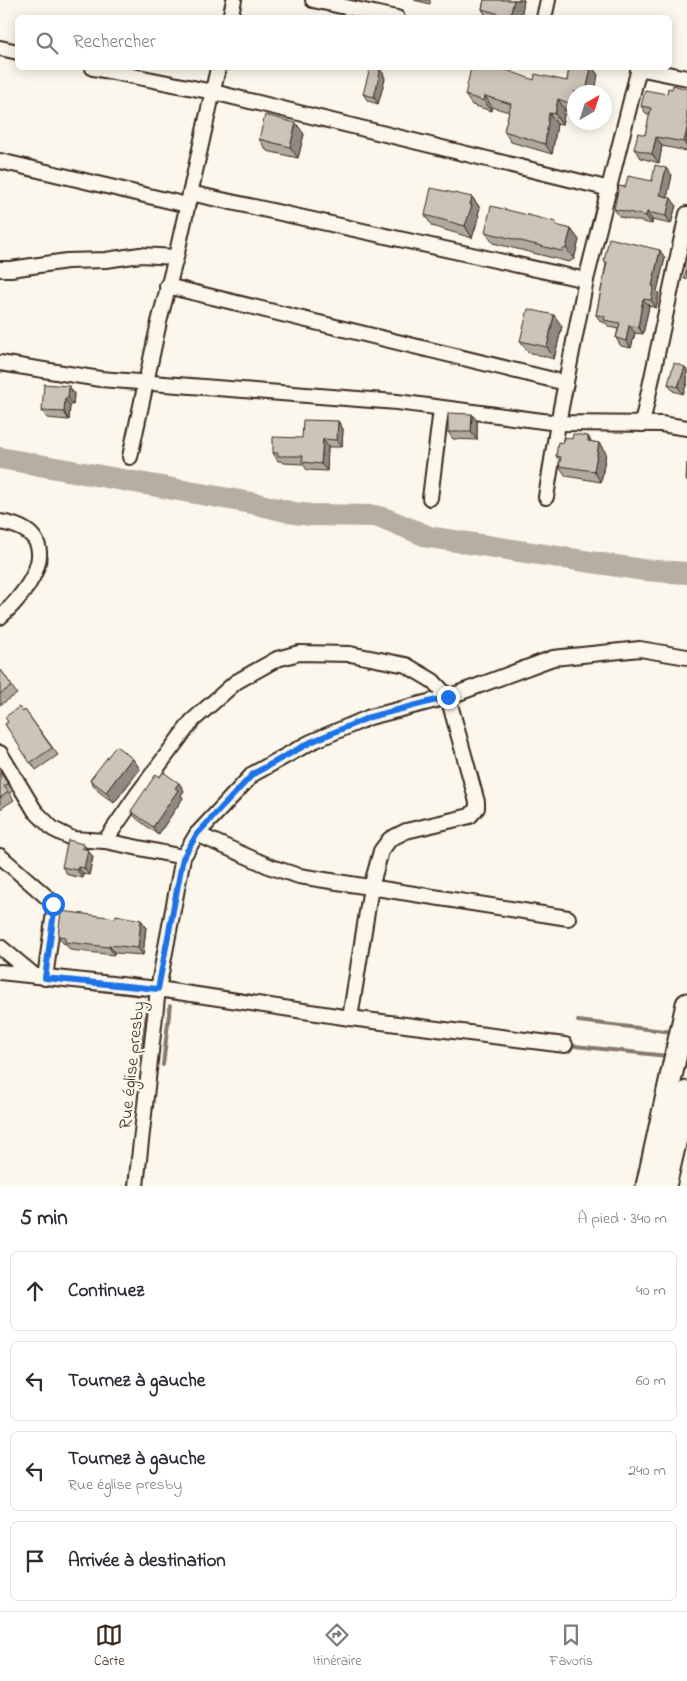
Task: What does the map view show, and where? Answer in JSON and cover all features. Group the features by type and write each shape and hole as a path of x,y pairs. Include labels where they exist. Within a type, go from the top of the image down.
{"main road":[{"path":"647,1186 682,1052 687,1004"},
{"path":"665,1186 687,1092"}],"street":[{"path":"231,15 234,0"},
{"path":"313,0 383,15"},
{"path":"545,15 548,0"},
{"path":"0,48 15,51"},
{"path":"103,70 213,92 610,189"},
{"path":"130,457 167,286 176,257 218,70"},
{"path":"546,497 558,423 586,280 610,189 638,70"},
{"path":"648,70 687,78"},
{"path":"0,161 586,280"},
{"path":"642,424 687,214"},
{"path":"0,269 66,261 106,260 140,255 176,257"},
{"path":"167,286 566,383"},
{"path":"0,364 100,379 397,402 558,423 661,424 687,428"},
{"path":"430,498 441,409"},
{"path":"0,522 24,530 34,538 41,554 37,571 12,606 0,617"},
{"name":"Rue église presby","path":"136,1186 158,989 183,858 197,834 253,774 311,742 370,717 448,697 553,658 640,649 687,657"},
{"path":"105,841 192,721 236,682 277,659 300,653 350,654 406,665 433,681 448,697 477,802 477,808 470,816 406,831 390,839 381,851 372,888 350,1018"},
{"path":"0,753 35,811 53,829 73,839 105,841 183,858"},
{"path":"197,834 270,867 290,873 372,888 568,918"},
{"path":"0,856 53,904 54,912 40,977"},
{"path":"0,947 40,977"},
{"path":"0,972 158,989 350,1018 565,1044"}],"building":[{"path":"484,0 514,0 510,15 503,15 482,9"},
{"path":"369,70 380,70 374,97 363,94"},
{"path":"471,70 506,70 534,80 535,74 567,81 569,70 591,70 587,85 567,85 567,102 558,99 555,114 549,113 545,144 504,131 511,104 485,96 484,101 465,95"},
{"path":"673,85 687,89 687,129 684,142 656,137 652,154 634,149 638,133 645,135 651,108 641,106 645,90 667,94 668,88 672,89"},
{"path":"265,115 296,123 290,147 259,139"},
{"path":"655,165 666,168 660,195 671,198 666,216 647,212 646,216 614,209 619,186 625,187 628,176 652,181"},
{"path":"431,188 472,197 470,205 472,205 465,226 425,215"},
{"path":"491,206 556,222 556,225 571,229 566,248 561,251 485,232"},
{"path":"609,238 660,250 651,300 643,299 638,327 629,325 626,341 616,338 620,323 604,320 605,316 596,315 607,262 604,261"},
{"path":"687,267 687,279 684,279"},
{"path":"528,309 554,315 547,347 520,341"},
{"path":"674,363 685,367 678,387 668,384"},
{"path":"44,384 69,386 68,398 65,398 64,412 42,411"},
{"path":"448,413 472,414 471,432 448,432"},
{"path":"303,420 338,421 337,440 323,439 321,464 302,462 303,456 278,456 278,453 273,453 273,437 302,438"},
{"path":"573,434 588,436 588,441 599,443 594,471 559,466 561,457 556,456 558,442 563,443 564,437 572,439"},
{"path":"0,671 12,686 0,694"},
{"path":"19,707 23,712 25,710 52,748 30,763 5,724 8,722 5,717"},
{"path":"116,746 132,758 106,792 90,780"},
{"path":"0,772 8,784 4,786 8,792 0,798"},
{"path":"163,772 179,783 175,788 178,790 153,827 131,811 156,774 160,777"},
{"path":"68,840 83,844 82,848 88,850 84,868 78,867 77,870 62,867"},
{"path":"61,911 116,918 116,915 141,920 138,948 65,942 65,937 58,936"}],"waterway":[{"path":"0,458 257,504 294,513 374,516 429,537 643,570 687,573"},
{"path":"84,988 141,995"},
{"path":"141,1057 148,1006"},
{"path":"163,1065 170,1006"},
{"path":"578,1021 673,1032"},
{"path":"575,1046 667,1056"}],"route":[{"path":"53,904 54,912 45,978 158,989 183,858 197,834 253,774 311,742 370,717 448,697"}]}
